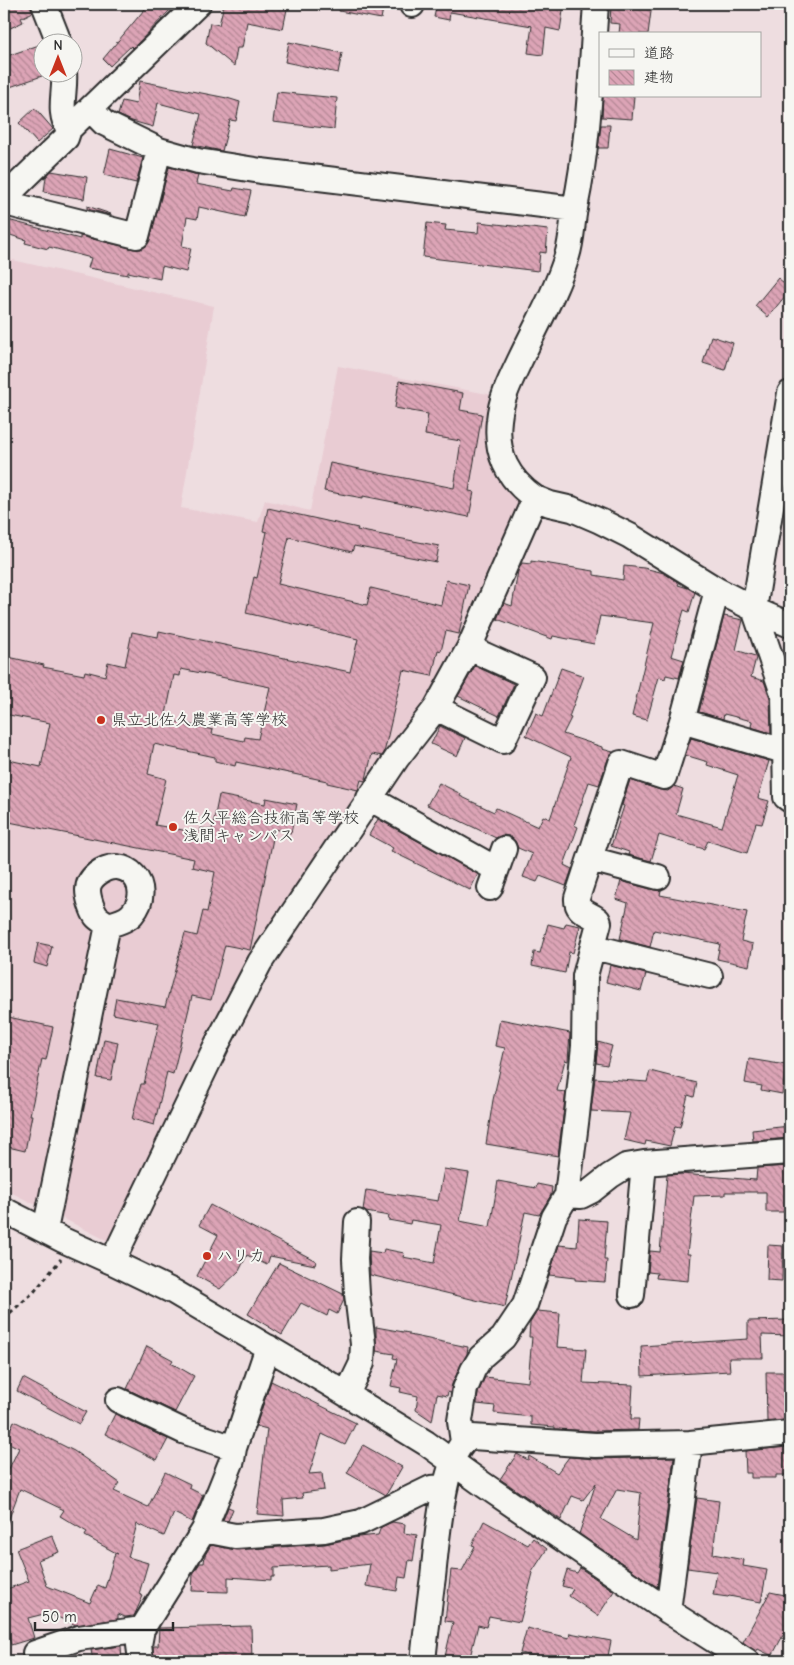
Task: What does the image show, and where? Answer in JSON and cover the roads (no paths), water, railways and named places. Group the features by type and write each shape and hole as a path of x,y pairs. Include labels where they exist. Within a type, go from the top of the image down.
{"street":[{"path":"44,4 55,32"},
{"path":"159,150 137,236 13,205 4,198 66,138 70,129 90,109 198,4"},
{"path":"576,4 589,17 595,11"},
{"path":"595,11 590,88 571,240 562,271 508,386 500,409 499,434 503,458 508,472 516,482 535,498 572,509 600,521 630,536 717,590 790,625"},
{"path":"65,82 62,103 64,122 70,129"},
{"path":"90,109 104,122 159,150 198,161 261,171 575,209"},
{"path":"790,393 754,609 784,696 786,797 790,800"},
{"path":"112,1262 217,1044 260,962 369,798 436,708 469,648 535,498"},
{"path":"464,1442 460,1421 465,1389 481,1357 503,1338 525,1305 554,1217 567,1195 578,1115 584,1046 585,976 594,947 598,920 581,910 577,903 590,859 621,763 664,776 682,721 717,590"},
{"path":"436,708 503,741 534,677 469,648"},
{"path":"682,721 784,751"},
{"path":"369,798 497,868"},
{"path":"590,859 658,877"},
{"path":"46,1230 108,925"},
{"path":"594,947 710,976"},
{"path":"567,1195 581,1196 626,1166 790,1152"},
{"path":"632,1295 644,1163"},
{"path":"4,1210 181,1297 268,1346 426,1443 668,1611 747,1661"},
{"path":"347,1394 362,1363 363,1344 355,1259 357,1222"},
{"path":"141,1661 139,1645 142,1629 204,1530 232,1460 234,1448 268,1346"},
{"path":"118,1400 183,1431 234,1448"},
{"path":"423,1661 445,1487 453,1463 464,1442 472,1437 595,1445 690,1443 790,1433"},
{"path":"668,1611 690,1443"},
{"path":"204,1530 235,1536 324,1530 361,1522 431,1488 445,1487"},
{"path":"35,1653 79,1638 142,1629"}],"place":[{"name":"県立北佐久農業高等学校","path":"101,720"},
{"name":"佐久平総合技術高等学校 浅間キャンパス","path":"173,827"},
{"name":"ハリカ","path":"207,1256"}]}
